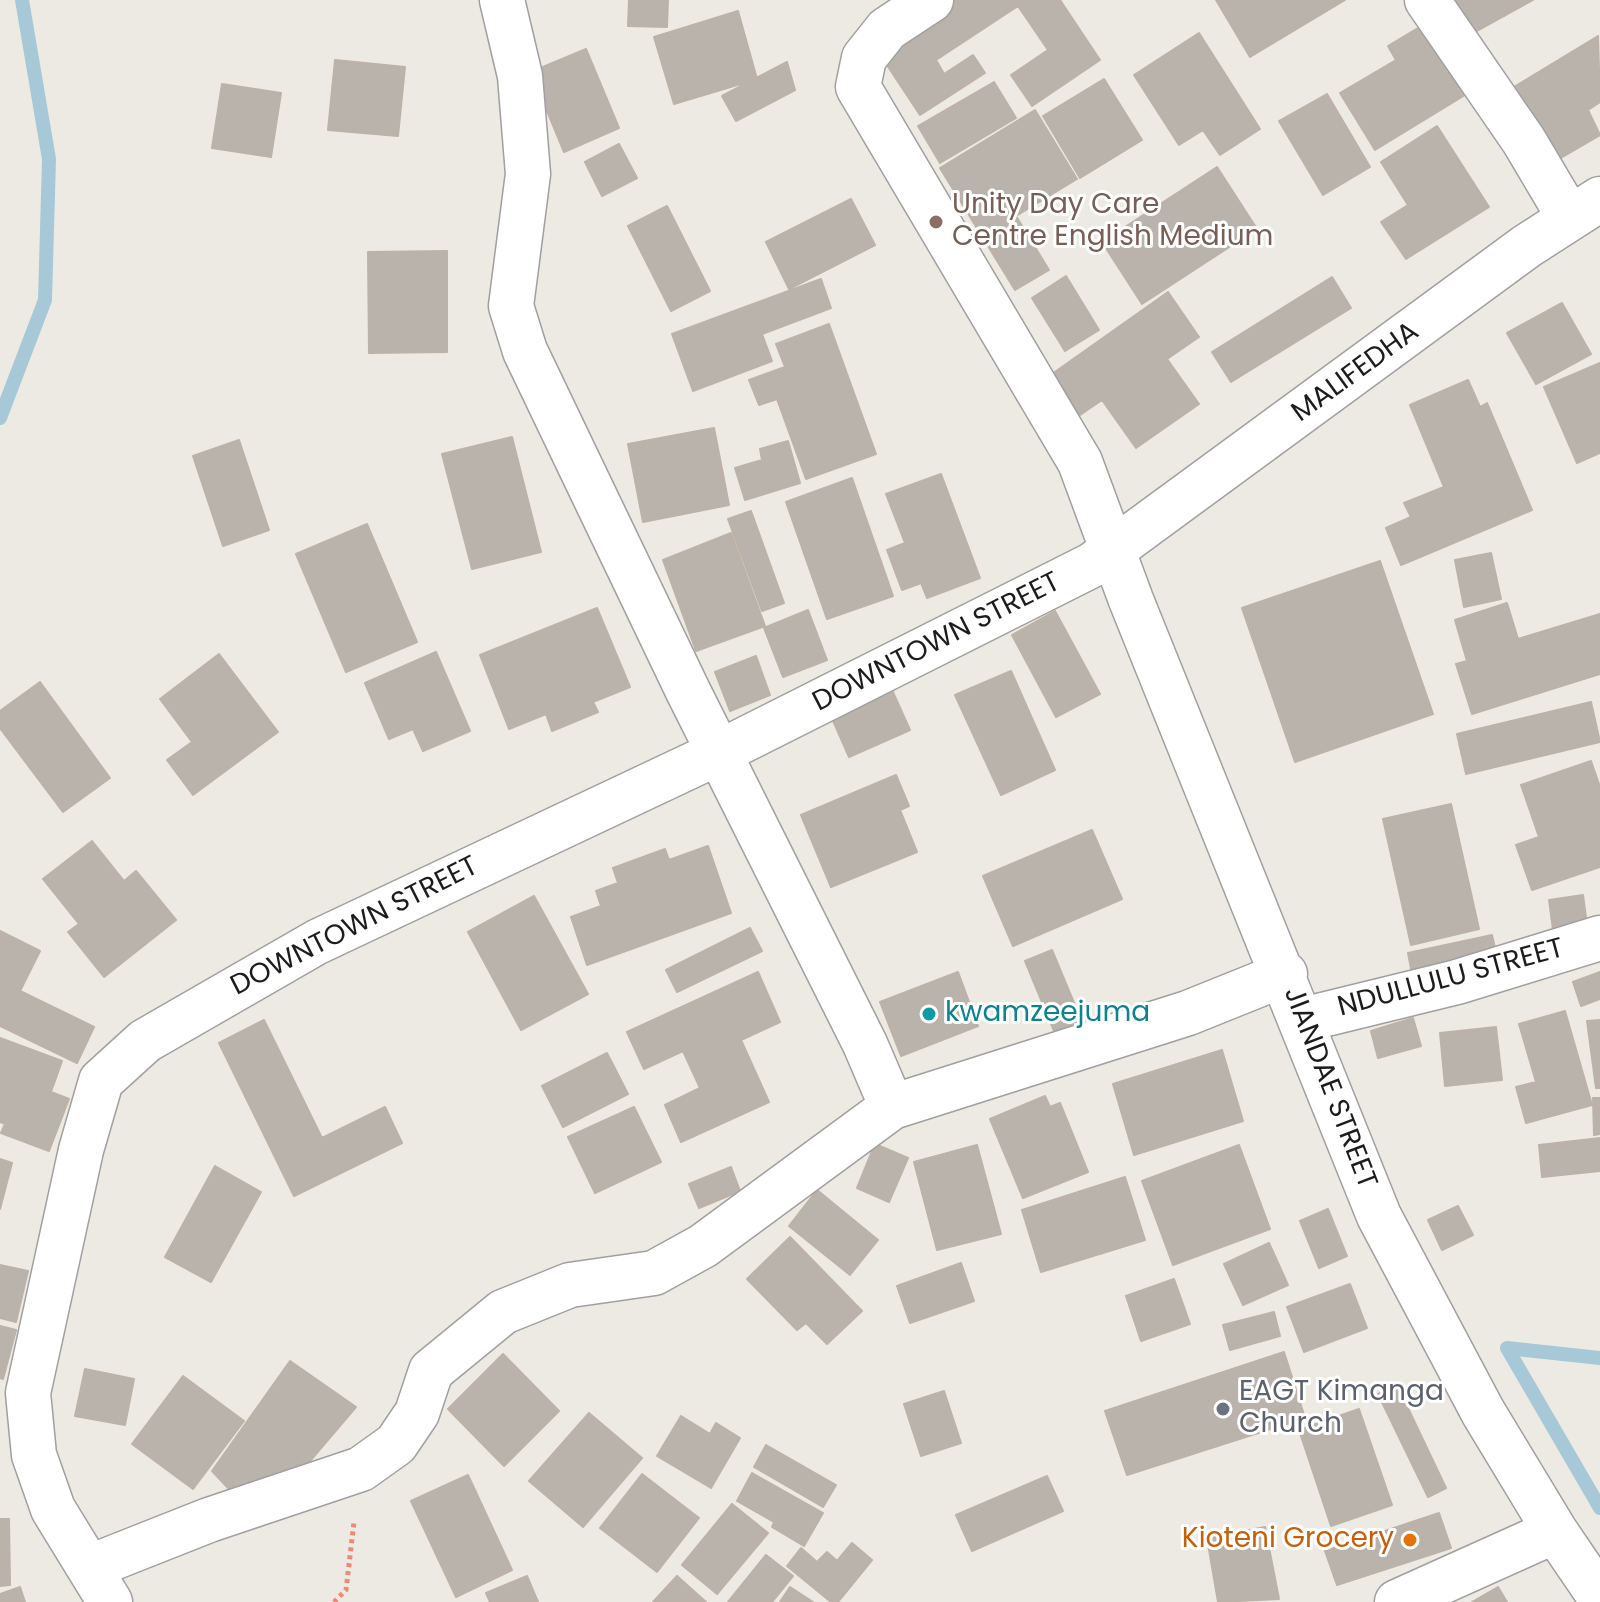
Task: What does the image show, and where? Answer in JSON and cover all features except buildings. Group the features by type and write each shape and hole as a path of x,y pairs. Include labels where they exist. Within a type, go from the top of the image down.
{"street":[{"path":"502,0 520,76 528,174 511,306 525,351 865,1044 892,1107"},
{"name":"JIANDAE STREET","path":"931,0 887,29 864,58 858,87 1080,462 1379,1216 1483,1412 1555,1531 1600,1597"},
{"path":"1427,0 1524,141 1585,208"},
{"name":"MALIFEDHA","path":"1114,550 1585,208"},
{"name":"DOWNTOWN STREET","path":"100,1584 53,1509 34,1455 28,1393 81,1150 101,1081 145,1041 317,942 720,752 1092,565 1114,550"},
{"name":"NDULLULU STREET","path":"1302,1020 1457,982 1600,938"},
{"path":"100,1584 209,1520 361,1469 396,1444 417,1413 431,1371 503,1312 570,1285 654,1273 703,1246 892,1107 1188,1013 1285,974"},
{"path":"1397,1602 1555,1531"}],"path":[{"path":"334,1602 346,1590 361,1469"}],"waterway":[{"path":"0,418 45,300 49,159 22,0"},
{"path":"1600,1358 1507,1348 1600,1508"}],"place":[{"name":"Unity Day Care Centre English Medium","path":"936,222"},
{"name":"kwamzeejuma","path":"929,1014"},
{"name":"EAGT Kimanga Church","path":"1223,1409"},
{"name":"Kioteni Grocery","path":"1410,1540"}]}
